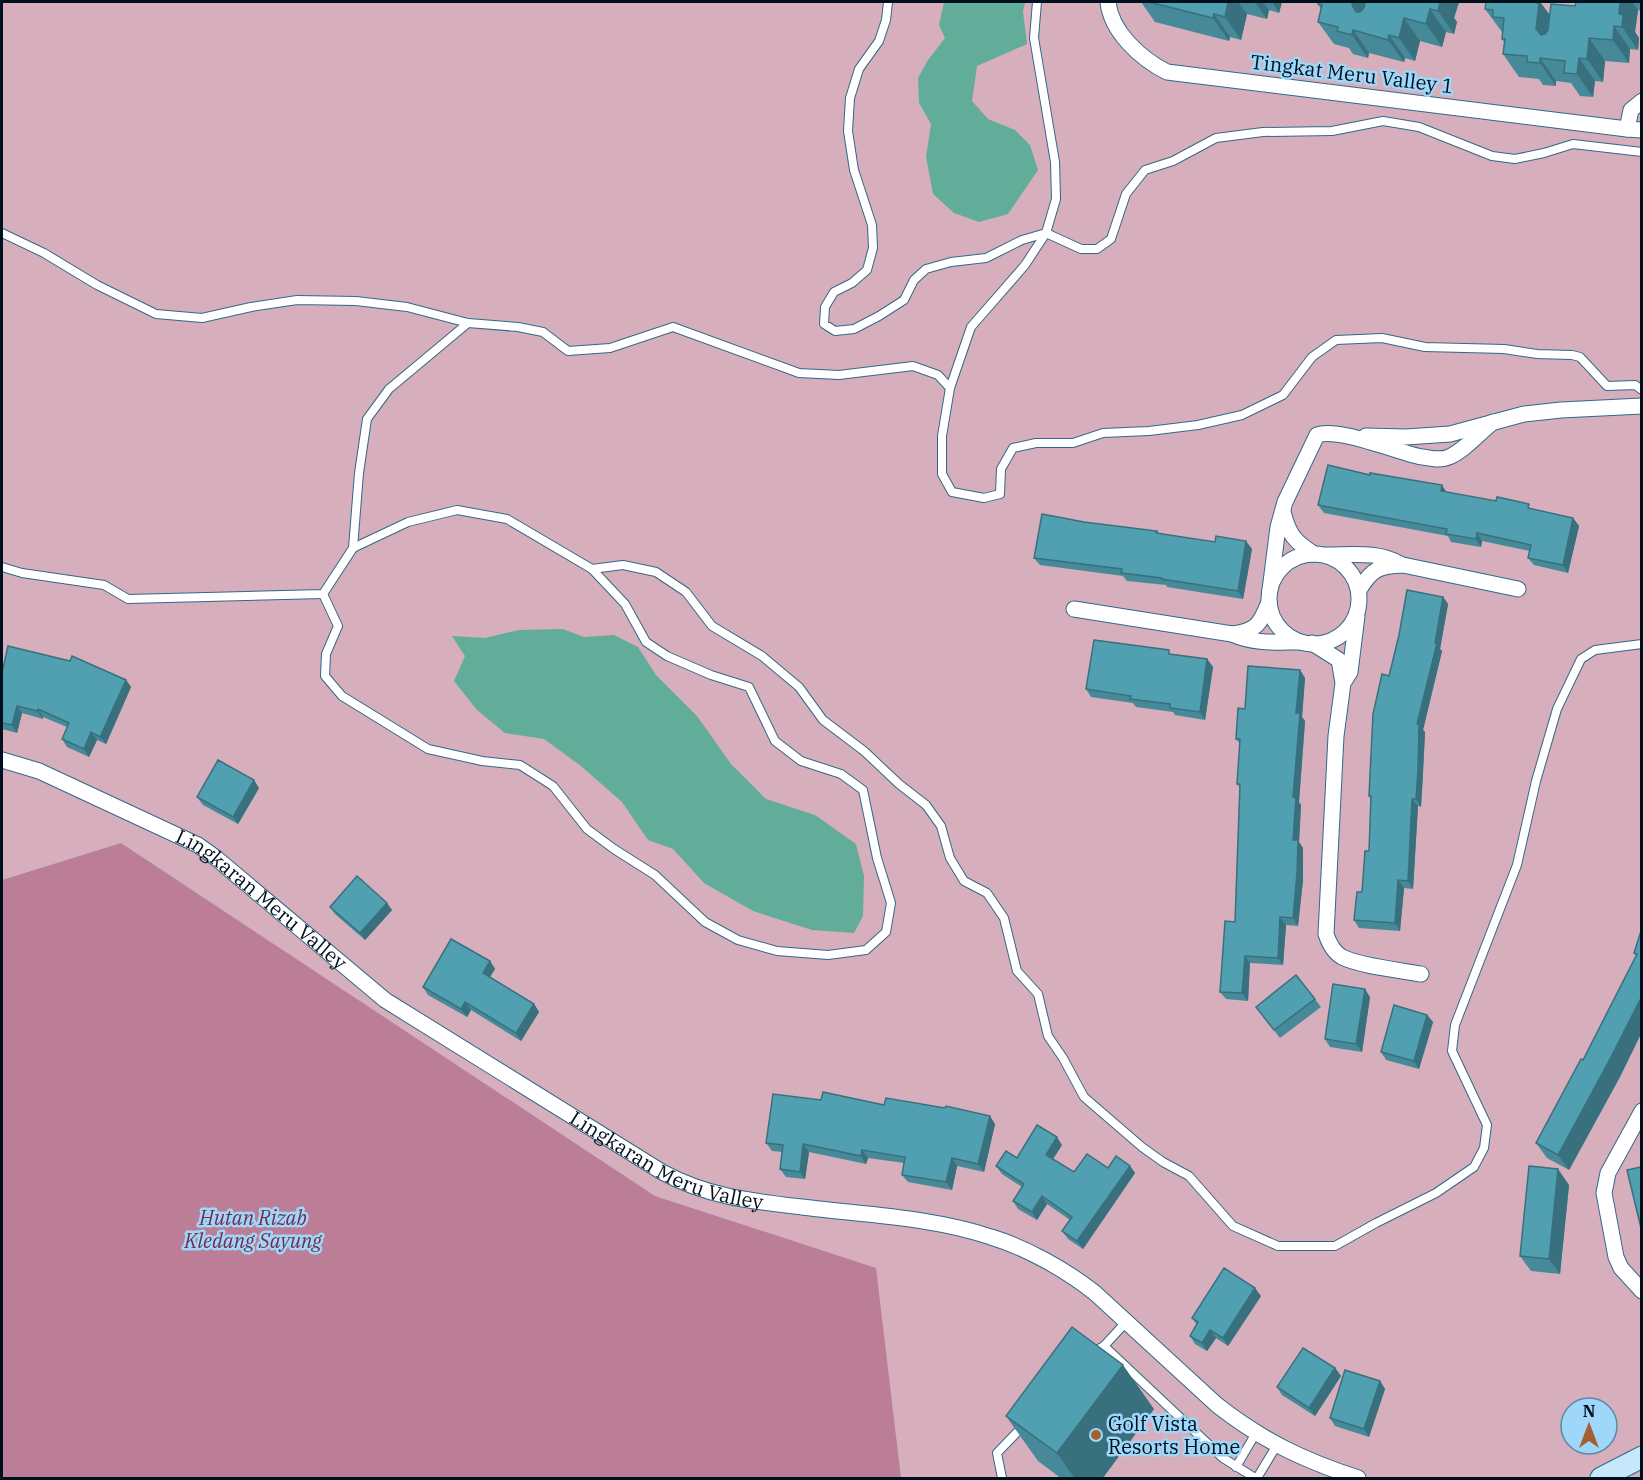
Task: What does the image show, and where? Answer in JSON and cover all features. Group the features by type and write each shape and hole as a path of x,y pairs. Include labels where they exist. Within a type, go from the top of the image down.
{"street":[{"name":"Tingkat Meru Valley 1","path":"1108,2 1118,29 1154,65 1167,72 1634,129"},
{"path":"1634,129 1631,110 1641,101"},
{"path":"1344,435 1450,434 1533,412 1641,406"},
{"path":"1344,683 1339,660 1284,632 1277,623 1270,596 1278,527 1290,489 1314,437 1326,432 1344,435 1403,453 1442,459 1455,454 1493,422"},
{"path":"1283,512 1287,527 1295,542 1337,560 1347,567 1359,590 1350,672 1344,683 1336,736 1326,934 1333,950 1340,956 1352,961 1421,974"},
{"path":"1074,609 1232,634 1244,633 1261,621 1274,578 1281,568 1296,558 1319,554 1369,554 1392,559 1403,565"},
{"path":"1359,590 1373,571 1403,565 1518,589"},
{"path":"1232,634 1245,640 1259,642 1324,643 1345,632 1358,612"},
{"name":"Lingkaran Meru Valley","path":"2,760 39,771 198,845 385,1000 684,1184 736,1199 935,1223 994,1237 1074,1276 1217,1405 1256,1433 1317,1465 1358,1479"},
{"path":"1641,1111 1608,1173 1604,1193 1616,1257 1641,1291"},
{"path":"1612,1476 1641,1457"}],"lane":[{"path":"888,2 886,20 879,41 859,69 850,98 848,131 854,170 872,225 873,248 867,270 852,284 834,292 825,307 824,324 835,332 854,329 904,300 914,280 926,269 951,262 986,258 1022,240 1046,233 1081,249 1097,249 1111,239 1126,195 1145,170 1173,161 1216,138 1263,132 1332,131 1383,121 1419,127 1492,156 1515,159 1573,144 1641,152"},
{"path":"1037,2 1034,38 1055,162 1056,199 1046,233 1025,265 971,327 950,388 942,436 942,474 952,492 984,498 1000,494 1001,470 1012,448 1036,443 1073,443 1103,433 1149,431 1198,425 1242,415 1282,394 1312,357 1336,340 1382,338 1425,347 1504,349 1537,354 1572,355 1580,357 1606,386 1635,385 1641,390"},
{"path":"2,233 156,314 202,318 297,300 356,302 407,307 468,323 518,327 543,332 568,351 610,348 673,327 800,373 839,375 913,366 938,375 950,388"},
{"path":"323,594 353,548 359,473 367,419 389,389 468,323"},
{"path":"323,594 338,626 326,654 325,676 342,696 428,749 482,761 520,765 553,786 587,828 614,849 655,875 705,922 738,940 777,951 828,956 866,950 886,932 891,903 875,847 863,790 841,774 801,761 775,741 749,687 711,675 667,656 646,642 625,604 592,569 507,519 457,510 408,522 353,548"},
{"path":"592,569 623,565 656,572 686,592 712,626 762,656 780,671 799,687 823,720 864,751 926,806 941,826 950,858 964,881 987,893 1004,918 1017,971 1038,994 1048,1036 1084,1097 1142,1147 1189,1176 1233,1226 1278,1246 1335,1246 1436,1194 1474,1167 1484,1148 1487,1125 1452,1051 1455,1025 1517,865 1536,781 1557,709 1576,669 1581,659 1595,650 1641,644"},
{"path":"2,567 22,573 104,585 128,599 323,594"},
{"path":"1087,1359 1095,1350 1104,1346 1127,1322"},
{"path":"1104,1346 1223,1458 1256,1479 1277,1445"},
{"path":"1002,1479 997,1453 1030,1419"},
{"path":"1236,1467 1256,1433"}],"shaded area":[{"path":"2,2 1641,2 1641,1478 901,1478 875,1268 655,1196 121,843 2,880"},
{"path":"944,2 1025,2 1023,12 1027,44 977,66 972,101 988,119 1015,130 1030,145 1038,170 1008,214 979,222 954,213 933,194 926,157 931,124 919,103 918,78 945,38 939,25"},
{"path":"563,629 584,637 614,635 638,647 656,675 697,716 731,764 766,799 815,815 856,844 864,876 863,916 854,933 812,930 753,911 704,883 673,849 648,840 622,802 581,766 544,739 505,733 477,710 454,681 465,656 452,636 485,638 519,630"}],"green space":[{"name":"Hutan Rizab Kledang Sayung","path":"121,843 655,1196 876,1268 901,1478 2,1478 2,880"}],"building":[{"path":"1149,2 1228,2 1225,17 1214,14 1213,18"},
{"path":"1319,2 1353,2 1352,5 1356,12 1360,12 1365,2 1440,2 1438,11 1430,9 1426,24 1404,18 1399,38 1389,35 1388,40 1353,30 1352,35 1337,31 1338,27 1318,22 1322,5 1318,4"},
{"path":"1486,2 1539,3 1536,29 1541,35 1548,30 1551,4 1575,6 1576,2 1620,2 1619,14 1623,15 1622,27 1614,26 1613,40 1589,38 1587,59 1579,58 1577,74 1564,73 1565,61 1540,58 1540,63 1527,62 1527,56 1503,54 1504,18 1493,17 1493,10 1485,9"},
{"path":"1328,465 1370,475 1370,473 1442,485 1441,491 1496,501 1497,497 1529,504 1528,508 1573,518 1563,565 1528,558 1531,545 1477,533 1476,539 1446,534 1447,529 1318,505"},
{"path":"1042,514 1215,542 1216,536 1246,541 1238,591 1121,573 1122,569 1034,558"},
{"path":"1407,590 1443,597 1435,643 1437,643 1417,724 1419,724 1418,769 1416,799 1412,799 1408,881 1398,880 1395,923 1354,920 1357,892 1362,892 1365,851 1369,851 1373,714 1382,674 1389,676"},
{"path":"1094,640 1169,650 1169,654 1207,659 1200,712 1170,708 1170,704 1130,699 1131,696 1086,689"},
{"path":"8,646 70,661 72,656 126,680 100,737 91,732 84,749 62,739 69,723 38,709 37,711 17,706 12,725 2,723 2,673"},
{"path":"1248,666 1300,670 1296,713 1300,713 1293,797 1296,798 1293,840 1298,840 1297,873 1293,918 1280,917 1278,958 1245,956 1242,993 1220,992 1225,921 1235,922 1240,784 1237,784 1240,739 1236,739 1238,708 1245,709"},
{"path":"218,760 254,780 233,817 197,797"},
{"path":"357,876 387,903 360,933 330,907"},
{"path":"1641,931 1641,998 1558,1155 1536,1143 1581,1059 1583,1060 1637,954 1634,953"},
{"path":"451,939 490,961 483,973 534,1004 516,1033 465,1002 461,1009 423,987"},
{"path":"1296,975 1315,999 1274,1030 1256,1007"},
{"path":"1333,984 1365,989 1356,1044 1325,1039"},
{"path":"1394,1005 1427,1015 1414,1061 1381,1052"},
{"path":"823,1092 884,1105 886,1098 945,1108 946,1106 990,1116 978,1164 952,1158 946,1182 902,1175 905,1157 862,1150 861,1156 803,1144 800,1172 780,1169 783,1145 766,1143 773,1094 821,1100"},
{"path":"1037,1125 1057,1137 1046,1155 1074,1172 1087,1154 1108,1168 1116,1156 1130,1166 1077,1241 1062,1231 1072,1217 1042,1196 1032,1212 1013,1201 1024,1184 996,1166 1006,1151 1017,1158"},
{"path":"1529,1166 1558,1169 1549,1259 1520,1256"},
{"path":"1641,1167 1641,1228 1627,1170"},
{"path":"1224,1268 1255,1288 1223,1338 1210,1330 1202,1343 1190,1336 1198,1322 1192,1318"},
{"path":"1072,1327 1123,1365 1057,1453 1006,1416"},
{"path":"1303,1348 1335,1368 1309,1408 1277,1387"},
{"path":"1345,1370 1380,1381 1364,1429 1330,1418"}],"place":[{"name":"Golf Vista Resorts Home","path":"1096,1435"}]}
